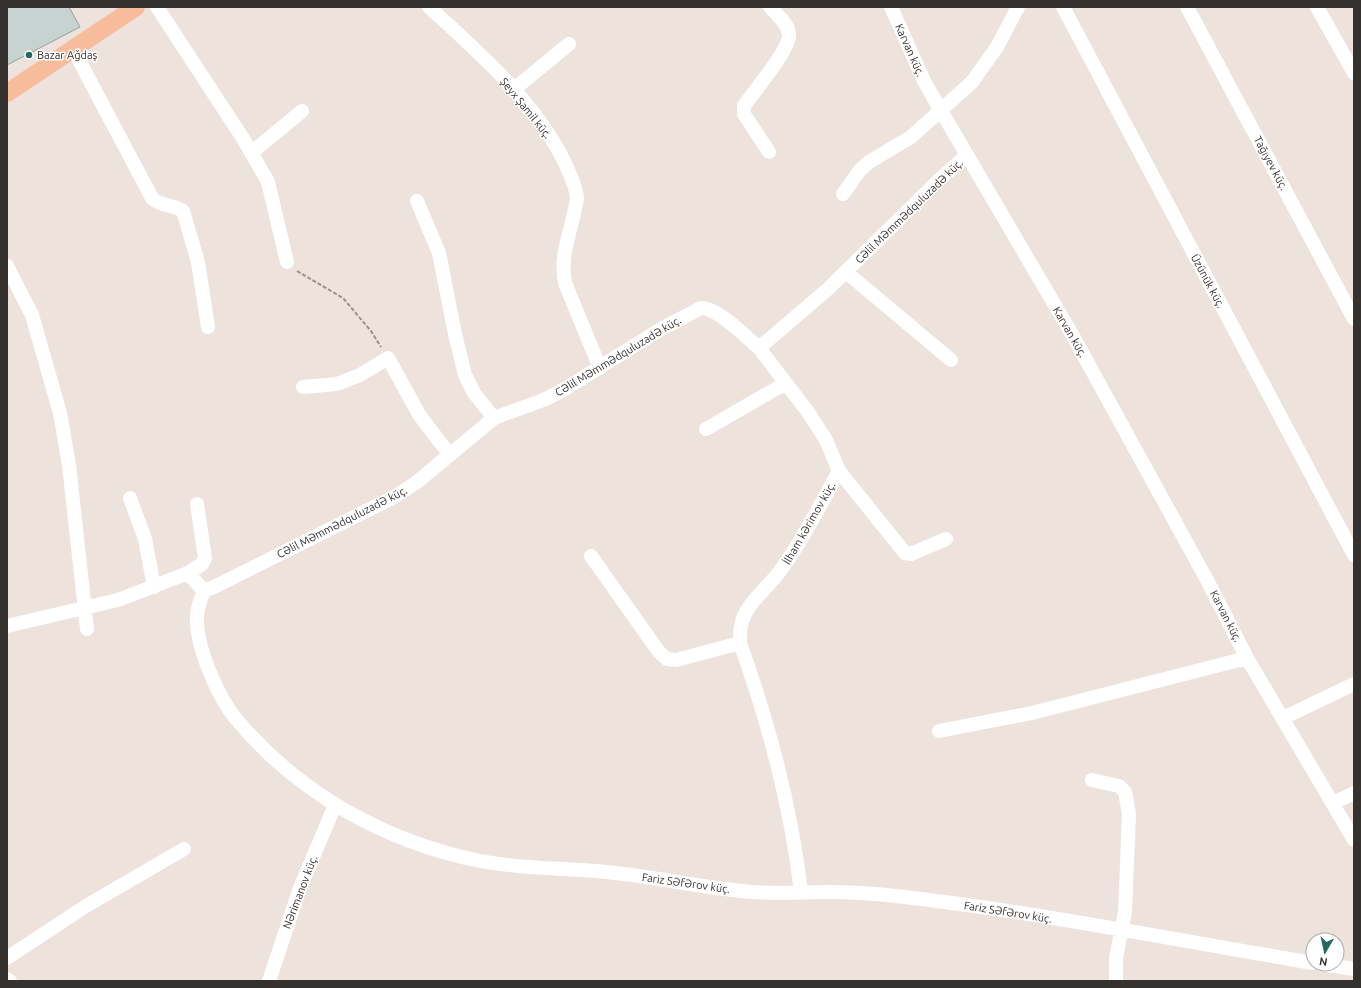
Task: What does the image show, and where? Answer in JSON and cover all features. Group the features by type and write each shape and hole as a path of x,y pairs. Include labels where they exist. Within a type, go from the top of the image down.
{"main road":[{"path":"7,93 136,7"}],"street":[{"path":"157,7 268,182 287,262"},
{"name":"Şeyx Şamil küç.","path":"429,7 484,58 513,90 549,134 576,188 576,210 563,258 562,270 565,283 600,368"},
{"path":"769,152 744,114 744,106 786,47 789,35 787,26 770,7"},
{"name":"Karvan küç.","path":"891,7 924,81 966,156 1073,336 1207,580 1247,658 1354,840"},
{"path":"843,194 860,170 869,162 902,143 972,82 997,47 1018,7"},
{"name":"Üzünük küç.","path":"1063,7 1354,555"},
{"name":"Tağıyev küç.","path":"1187,7 1354,319"},
{"path":"1317,7 1354,73"},
{"path":"513,90 569,44"},
{"path":"73,49 152,198 156,202 179,208 183,211 198,262 208,327"},
{"path":"251,153 302,111"},
{"name":"Cəlil Məmmədquluzadə küç.","path":"204,591 394,497 417,482 494,418 546,399 600,368 661,329 701,308 706,308 716,312 759,348 846,272 941,178 966,156"},
{"path":"416,201 439,253 454,334 465,375 474,393 494,418"},
{"path":"7,266 32,315 60,413 69,465 87,629"},
{"path":"846,272 951,360"},
{"name":"İlham kərimov küç.","path":"759,348 808,412 826,440 839,471 800,542 780,571 747,611 742,621 740,643 778,762 793,831 801,892"},
{"path":"303,387 337,384 360,375 388,358 420,416 450,455"},
{"path":"706,429 786,383"},
{"path":"839,471 905,553 911,554 946,539"},
{"path":"130,498 145,539 154,587"},
{"path":"7,626 118,600 188,574 202,564 205,558 197,504"},
{"path":"591,556 659,652 667,659 676,660 740,643"},
{"path":"188,574 204,591"},
{"name":"Fariz Səfərov küç.","path":"204,591 197,614 198,625 205,657 217,691 229,710 282,766 335,805 355,817 390,832 445,852 482,861 524,866 606,872 732,890 757,892 868,894 976,906 1305,962"},
{"path":"939,731 1032,713 1247,658"},
{"path":"1283,718 1354,684"},
{"path":"1092,780 1119,786 1124,792 1129,814 1124,912 1116,958 1116,981"},
{"path":"1333,803 1354,793"},
{"name":"Nərimanov küç.","path":"268,981 300,888 335,805"},
{"path":"7,958 86,906 184,848"}],"path":[{"path":"287,262 292,269 343,298 371,332 388,358"}],"building":[{"name":"Bazar Ağdaş","path":"7,7 69,7 80,27 7,65"}],"place":[{"name":"Bazar Ağdaş","path":"29,55"}]}
